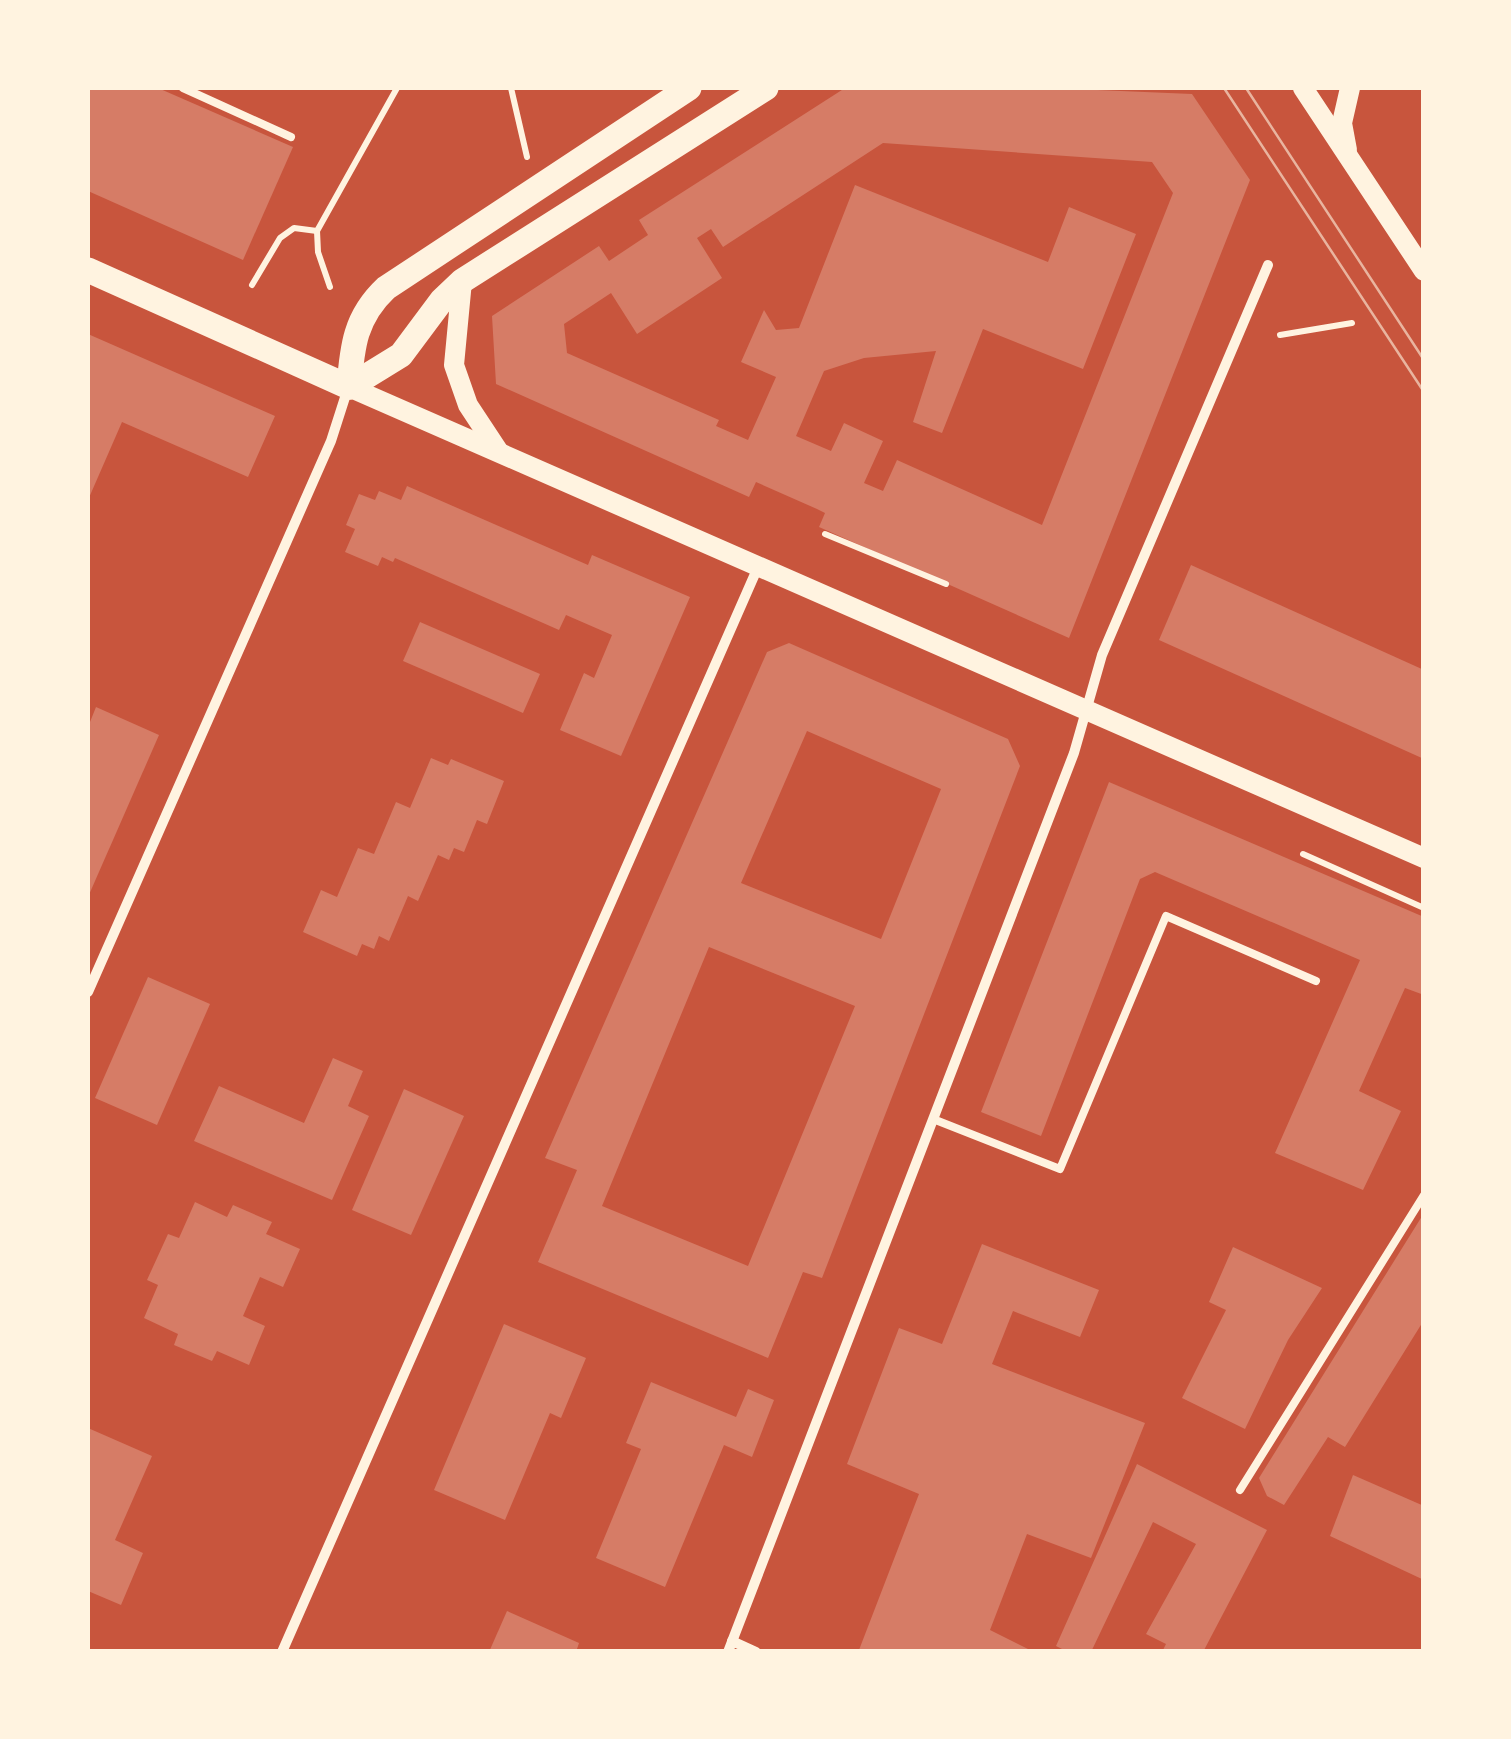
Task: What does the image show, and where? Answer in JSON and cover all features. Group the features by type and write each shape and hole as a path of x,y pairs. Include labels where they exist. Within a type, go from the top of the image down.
{"main road":[{"path":"349,387 356,330 366,310 386,288 690,88"},
{"path":"349,387 401,354 442,300 462,282 766,88"},
{"path":"1303,88 1424,270"},
{"path":"1348,157 1342,123 1350,88"},
{"path":"88,270 1424,858"},
{"path":"462,282 454,366 468,404 500,453"}],"street":[{"path":"756,1652 730,1646 1074,753 1102,655 1268,265"},
{"path":"88,992 330,441 349,387"},
{"path":"282,1652 758,567"}],"lane":[{"path":"182,88 291,137"},
{"path":"933,1119 1060,1169 1166,916 1316,981"},
{"path":"1240,1490 1424,1195"}],"path":[{"path":"330,287 316,232 397,88"},
{"path":"512,88 525,149"},
{"path":"252,285 280,238 294,228 316,232"},
{"path":"1280,335 1352,323"},
{"path":"825,534 946,584"},
{"path":"1303,854 1424,908"}],"building":[{"path":"88,88 158,88 293,147 243,260 88,191"},
{"path":"845,88 1050,88 1192,94 1250,180 1069,638 819,527 825,513 817,509 756,482 749,497 496,384 492,316 599,246 609,261 648,235 639,220","holes":["883,143 1152,162 1173,193 1042,525 897,460 883,491 864,483 883,441 844,423 831,451 796,436 824,371 864,358 936,351 913,422 942,433 983,329 1083,369 1136,234 1069,207 1048,262 855,185 799,328 776,330 764,310 741,362 776,377 748,440 716,426 719,420 567,353 564,324 611,293 637,334 722,278 697,238 711,229 723,247"]},
{"path":"88,334 275,416 248,477 122,422 88,500"},
{"path":"407,486 588,565 592,555 690,597 621,756 560,730 584,673 594,678 612,635 566,615 559,630 395,558 393,562 382,557 378,566 345,552 355,529 346,525 359,494 375,500 379,491 401,500"},
{"path":"1191,565 1424,670 1424,759 1159,640"},
{"path":"420,622 540,674 523,713 403,661"},
{"path":"789,643 1008,739 1020,766 822,1278 803,1272 768,1358 538,1262 577,1170 545,1158 767,652","holes":["807,731 941,789 881,939 741,883","709,947 855,1006 748,1266 602,1206"]},
{"path":"96,707 159,735 88,897 88,727"},
{"path":"431,758 448,765 451,759 504,781 487,824 477,820 464,852 454,848 449,860 438,855 418,901 408,896 389,941 379,936 374,949 362,944 357,956 303,932 321,890 337,897 358,848 374,854 396,802 410,808"},
{"path":"1109,782 1424,917 1424,995 1405,988 1359,1091 1401,1111 1363,1190 1275,1153 1360,960 1155,872 1140,879 1041,1136 981,1112"},
{"path":"148,977 210,1004 157,1125 95,1098"},
{"path":"333,1058 363,1071 348,1106 369,1116 332,1200 194,1141 219,1086 304,1123"},
{"path":"404,1089 464,1116 411,1235 352,1210"},
{"path":"195,1202 227,1217 233,1205 272,1222 266,1234 300,1249 283,1287 260,1277 243,1316 265,1326 249,1365 217,1351 212,1361 174,1345 178,1334 144,1318 158,1285 147,1280 168,1234 179,1238"},
{"path":"1424,1213 1424,1320 1345,1447 1328,1437 1284,1505 1267,1496 1259,1478"},
{"path":"982,1244 1099,1290 1080,1337 1013,1311 992,1364 1145,1423 1091,1558 1027,1534 990,1630 1034,1652 861,1652 919,1494 847,1464 899,1328 942,1344"},
{"path":"1233,1247 1322,1288 1288,1340 1245,1429 1182,1398 1226,1310 1209,1302"},
{"path":"504,1324 586,1358 561,1418 550,1413 505,1520 434,1490"},
{"path":"651,1382 736,1417 748,1389 774,1400 752,1457 724,1445 665,1587 596,1558 641,1449 626,1443"},
{"path":"88,1428 152,1456 115,1540 143,1553 121,1605 88,1591"},
{"path":"1137,1464 1267,1530 1203,1652 1162,1652 1166,1644 1146,1634 1196,1544 1153,1522 1091,1652 1068,1652 1056,1646"},
{"path":"1353,1475 1424,1506 1424,1580 1330,1536"},
{"path":"507,1611 579,1643 576,1652 489,1652"}],"tram line":[{"path":"1224,88 1424,392"},
{"path":"1246,88 1424,360"}]}
